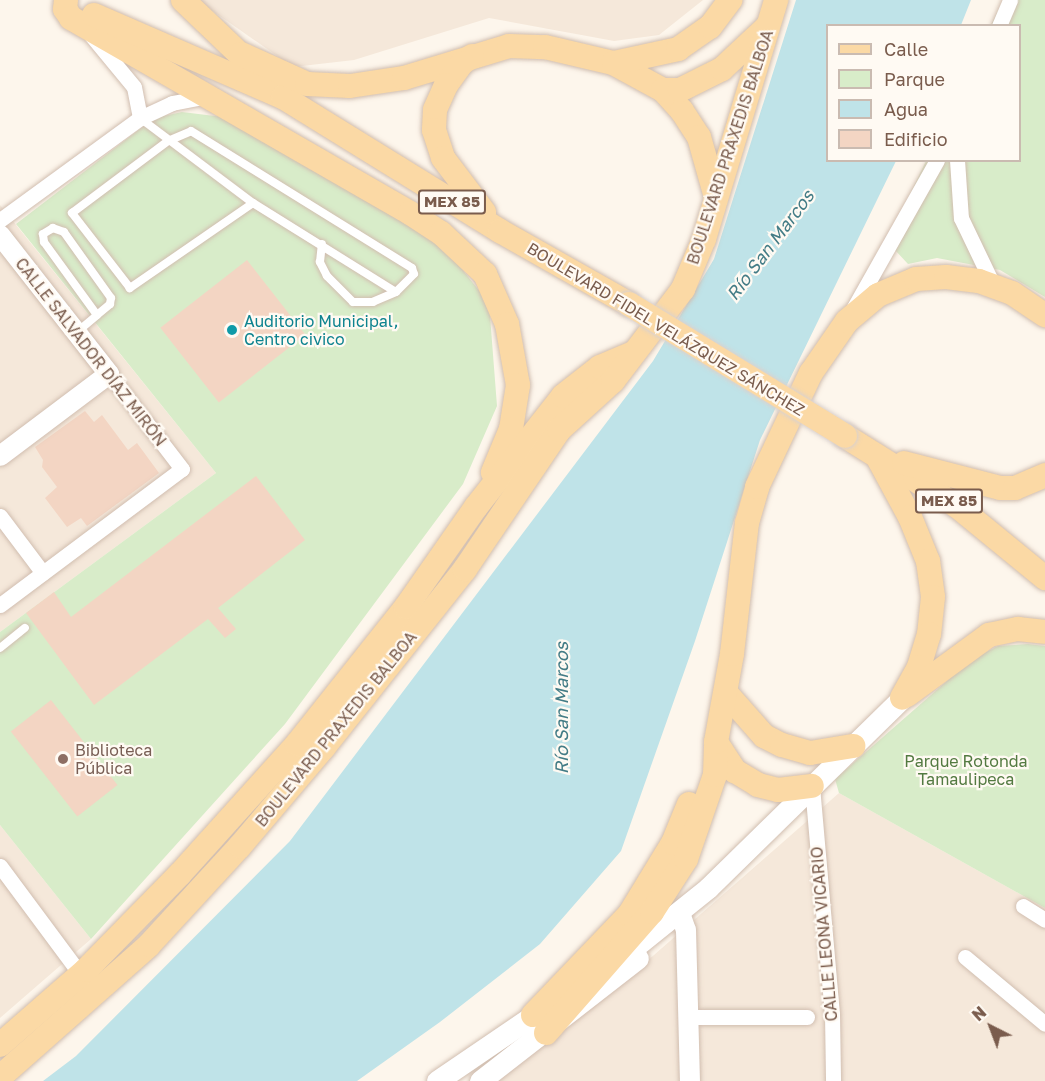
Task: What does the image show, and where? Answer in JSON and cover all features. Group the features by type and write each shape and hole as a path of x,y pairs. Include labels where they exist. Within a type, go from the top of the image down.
{"main road":[{"name":"BOULEVARD FIDEL VELÁZQUEZ SÁNCHEZ","path":"64,0 279,94 500,231 629,304 877,456 975,520 1045,578"},
{"path":"64,0 71,18 211,96 410,213 441,233 485,274 507,324 518,385 511,429 476,507"},
{"name":"BOULEVARD FIDEL VELÁZQUEZ SÁNCHEZ","path":"183,0 241,54 279,94"},
{"path":"613,63 678,49 710,27 730,0"},
{"path":"663,90 680,90 722,69 773,11"},
{"name":"BOULEVARD PRAXEDIS BALBOA","path":"0,1077 148,945 252,833 465,569 559,430 613,381 683,289 717,200 773,11"},
{"path":"241,54 306,84 350,86 404,78 479,52 509,46 545,47 613,63 663,90 699,137 717,200"},
{"path":"479,52 462,63 446,85 435,110 434,130 443,158 458,183 500,231"},
{"path":"598,975 652,912 686,859 715,775 716,742 726,693 747,523 757,487 811,373 847,321 878,295 916,279 946,277 994,287 1012,293 1045,315"},
{"name":"BOULEVARD PRAXEDIS BALBOA","path":"0,1045 81,975 297,744 406,607 476,507 564,396 600,368 638,351"},
{"path":"877,456 1001,488 1015,488 1045,475"},
{"path":"877,456 910,517 928,561 933,597 930,634 919,667 902,698"},
{"path":"437,1081 531,1030 682,916 902,698 989,635 1018,629 1045,632"},
{"path":"726,693 764,736 782,746 810,753 853,746"},
{"path":"716,742 735,771 758,785 778,790 812,786"},
{"path":"480,1081 531,1030 629,915 673,843 700,768 716,742"},
{"path":"232,816 252,833"},
{"path":"531,1030 598,975 682,916"}],"street":[{"path":"1000,24 1010,0"},
{"path":"81,24 134,87 140,118"},
{"path":"0,220 140,118 172,103 211,96"},
{"path":"847,321 879,258 936,162"},
{"path":"957,162 961,218 994,287"},
{"name":"CALLE SALVADOR DÍAZ MIRÓN","path":"0,235 182,470 44,573"},
{"path":"0,456 109,374"},
{"path":"0,516 44,573 0,605"},
{"name":"CALLE LEONA VICARIO","path":"812,786 832,1014 833,1081"},
{"path":"0,866 5,883 81,975"},
{"path":"1023,906 1045,920"},
{"path":"682,916 690,1081"},
{"path":"965,957 1045,1024"},
{"path":"687,1017 807,1017"}],"lane":[{"path":"140,118 253,202 396,292"},
{"path":"253,202 135,288 125,285 72,213 168,141 191,131 201,134 412,268 411,280 396,292 373,302 353,302 327,276 320,262 322,244"},
{"path":"76,333 97,315 111,298 64,232 53,228 43,234 44,242 97,315"},
{"path":"0,648 25,628"}],"shaded area":[{"path":"197,0 703,0 659,35 614,41 489,18 354,60 293,67"},
{"path":"0,205 216,473 0,632"},
{"path":"839,793 1045,908 1045,1081 490,1081 614,990"},
{"path":"0,825 91,939 0,1018"}],"green space":[{"path":"1003,0 1045,0 1045,297 1000,270 937,258 908,264 895,250 893,229 926,162 1021,162 1021,24 991,24"},
{"path":"182,112 231,118 364,191 449,253 489,303 497,406 463,484 285,724 91,939 0,825 0,632 216,473 16,224 154,118"},
{"name":"Parque Rotonda Tamaulipeca","path":"1028,644 1045,646 1045,908 839,793 835,779 971,660 998,646"}],"water":[{"name":"Río San Marcos","path":"796,0 971,0 961,24 826,24 826,162 896,162 760,440 695,641 621,851 540,944 440,1022 357,1081 43,1081 76,1056 290,841 653,361 714,259"}],"building":[{"name":"Auditorio Municipal, Centro civico","path":"247,260 305,335 219,403 160,328"},
{"path":"85,411 94,422 102,415 128,450 137,443 159,473 87,526 81,518 67,527 45,498 57,487 42,467 43,460 35,447"},
{"path":"256,476 305,540 218,608 236,629 225,638 208,619 94,705 26,613 54,592 71,617"},
{"name":"Biblioteca Pública","path":"51,700 117,785 77,817 11,731"}],"place":[{"name":"Auditorio Municipal, Centro civico","path":"232,330"},
{"name":"Biblioteca Pública","path":"63,759"}]}
